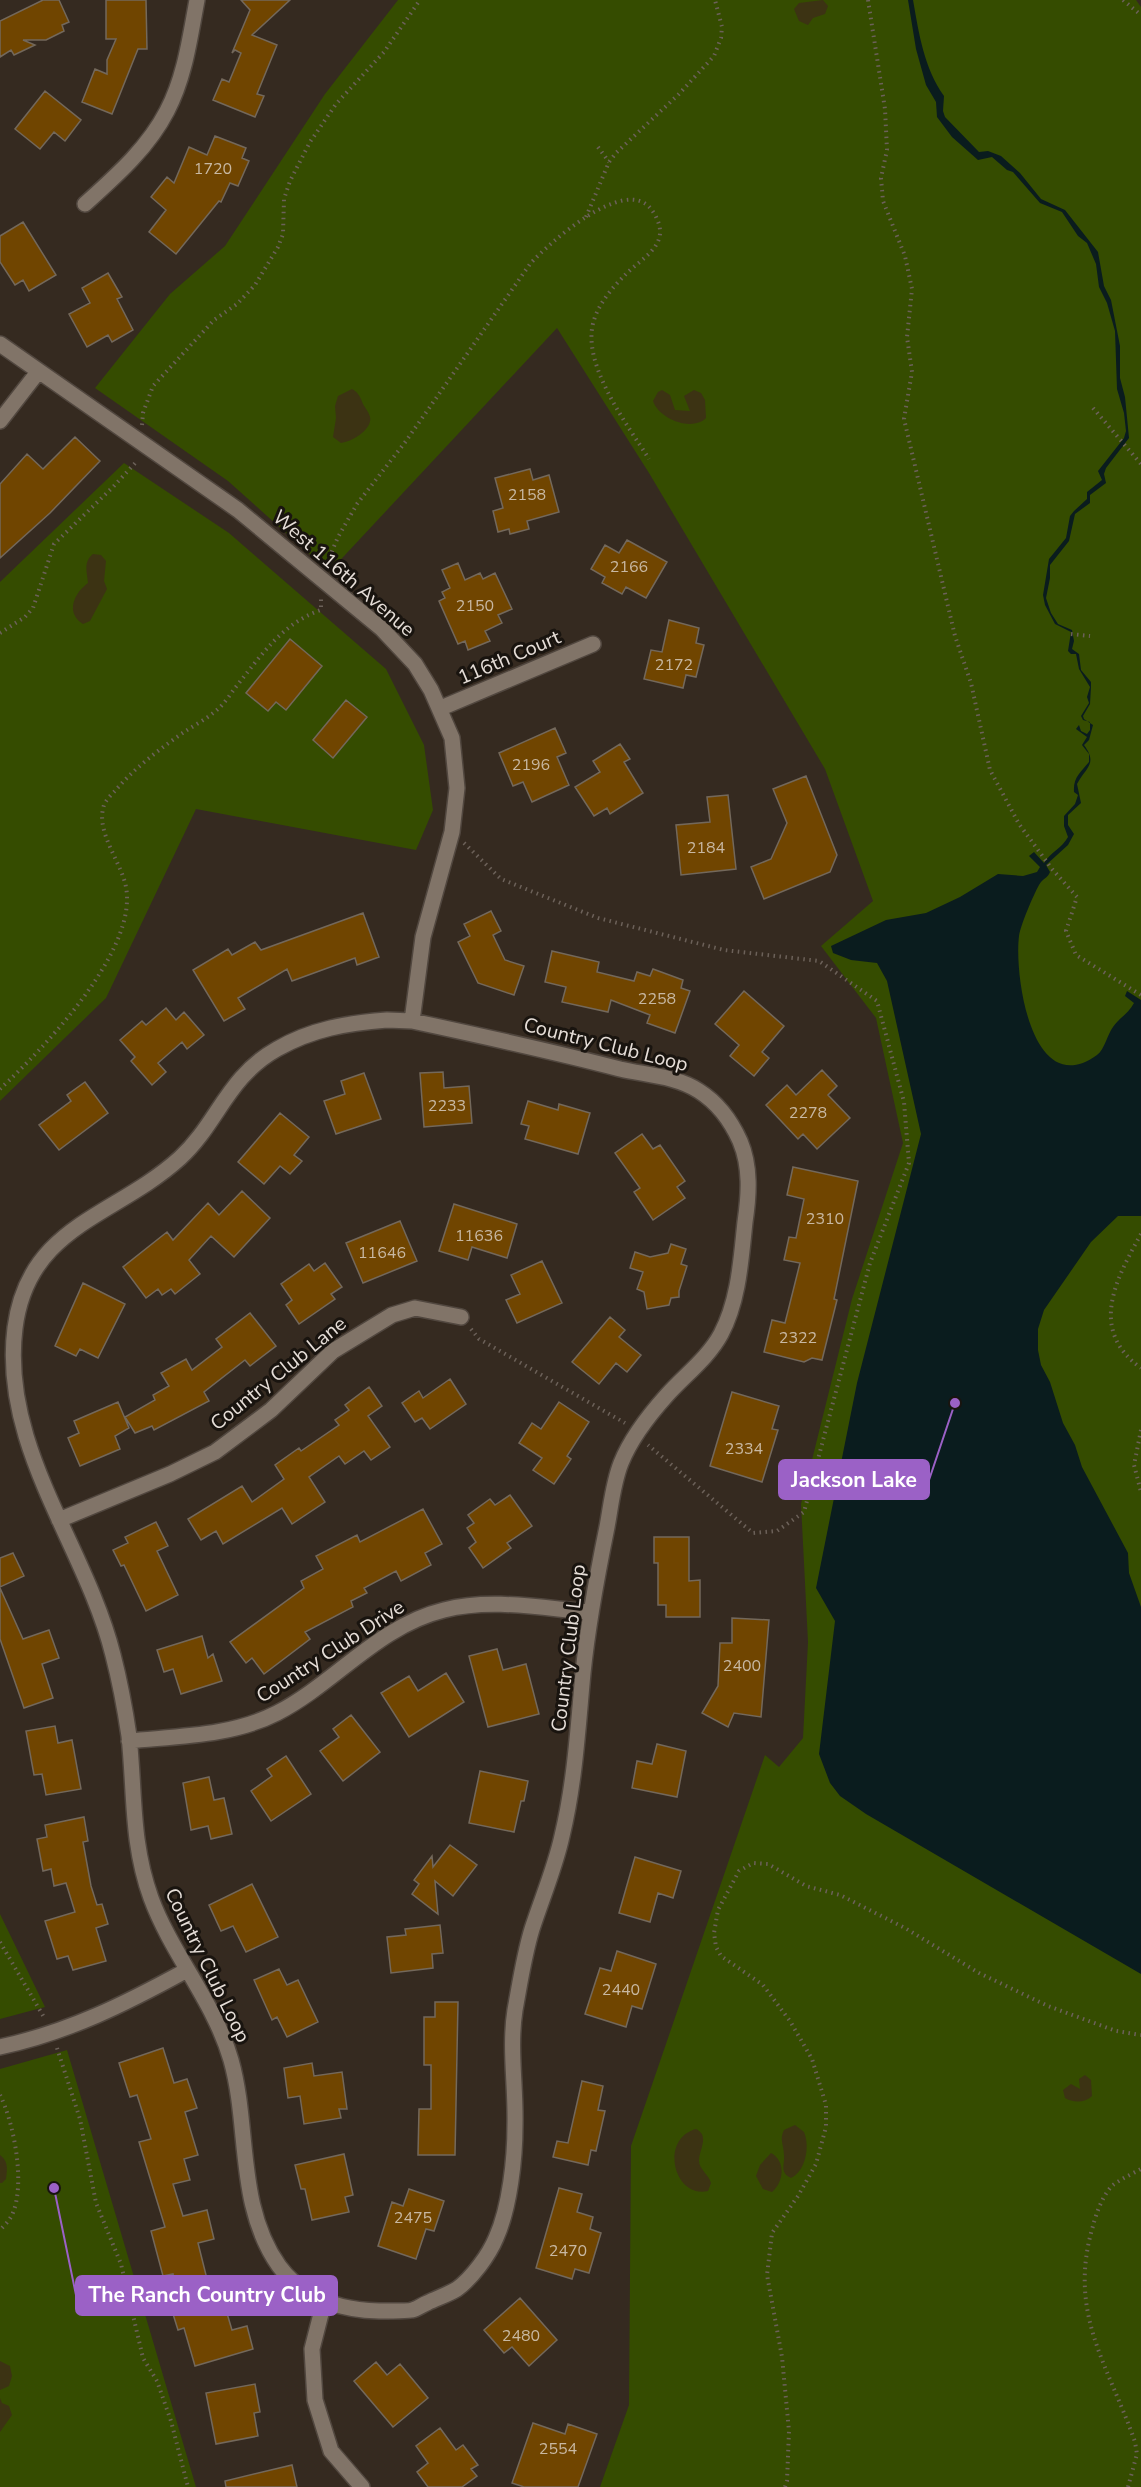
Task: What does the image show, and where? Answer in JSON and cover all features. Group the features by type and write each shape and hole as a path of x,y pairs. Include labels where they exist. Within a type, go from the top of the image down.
{"street":[{"path":"85,204 124,169 157,129 168,110 188,50 196,0"},
{"name":"West 116th Avenue","path":"0,344 238,510 321,576 382,629 415,664 441,708 452,738 458,788 452,832 423,937 412,1021"},
{"path":"0,421 38,372"},
{"name":"116th Court","path":"441,708 593,644"},
{"name":"Country Club Loop","path":"387,1020 412,1021 675,1080 698,1090 712,1101 733,1127 744,1151 748,1172 747,1203 735,1297 723,1330 709,1352 668,1394 636,1434 618,1473 589,1612 573,1787 561,1844 529,1938 514,2016 512,2036 515,2129 505,2210 495,2243 463,2286 411,2311 359,2311 324,2302 307,2293 286,2274 266,2242 247,2180 238,2088 233,2065 220,2029 162,1928 146,1885 133,1818 129,1741 111,1647 34,1462 26,1436 18,1404 14,1363 15,1330 20,1307 33,1272 44,1256 69,1232 141,1188 176,1162 201,1134 244,1073 271,1053 330,1026 387,1020"},
{"name":"Country Club Lane","path":"59,1520 170,1474 215,1452 271,1410 333,1351 392,1315 415,1308 460,1317"},
{"name":"Country Club Drive","path":"129,1741 219,1732 258,1721 298,1701 392,1632 420,1618 444,1610 481,1604 589,1612"},
{"path":"0,2047 53,2034 138,1997 187,1970"},
{"path":"324,2302 312,2349 315,2400 331,2451 362,2487"}],"path":[{"path":"0,633 30,612 54,544 137,462 143,413 153,386 214,320 237,304 255,285 278,247 283,234 284,199 290,181 310,142 336,104 384,52 420,0"},
{"path":"586,218 609,162 651,118 708,65 714,56 721,38 722,27 715,0"},
{"path":"868,0 885,109 887,150 881,178 883,201 905,256 912,289 907,338 912,372 904,419 955,636 971,683 990,770 1019,824 1052,869 1077,897 1066,931 1076,955 1141,995"},
{"path":"1124,0 1141,15"},
{"path":"598,147 609,162"},
{"path":"0,1089 68,1017 93,984 114,948 126,911 126,890 122,870 105,833 102,816 105,803 125,778 174,739 219,709 276,636 306,615 321,610 321,576 338,537 357,504 406,441 530,264 549,243 586,218 620,200 634,198 650,207 659,226 660,234 653,249 625,274 603,302 594,319 591,338 598,370 625,421 650,459"},
{"path":"1093,408 1141,464"},
{"path":"1071,634 1090,636"},
{"path":"452,832 501,879 588,914 724,950 819,961 877,1001 904,1102 909,1163 870,1263 804,1512 777,1531 753,1533 625,1424 479,1339 460,1317"},
{"path":"1141,1234 1114,1288 1110,1324 1116,1343 1131,1361 1141,1368"},
{"path":"1141,1430 1134,1465 1141,1492"},
{"path":"785,2487 789,2431 782,2357 770,2297 768,2265 772,2233 798,2196 816,2164 826,2127 826,2105 812,2059 790,2021 763,1985 721,1956 716,1947 714,1932 718,1910 739,1871 753,1863 768,1864 806,1886 849,1899 905,1928 979,1973 1048,2006 1116,2031 1141,2036"},
{"path":"0,1942 38,2004 53,2034 80,2119 96,2204 121,2264 143,2358 157,2380 171,2421 188,2487"},
{"path":"0,2095 9,2111 15,2135 18,2186 14,2212 0,2230"},
{"path":"1128,2487 1137,2454 1135,2442 1092,2336 1086,2310 1084,2284 1087,2246 1096,2216 1112,2186 1141,2169"},
{"path":"1135,2442 1141,2445"}],"green space":[{"path":"398,0 1136,0 1141,7 1141,2487 600,2487 629,2405 631,2146 765,1755 779,1767 803,1738 808,1642 801,1504 852,1299 903,1143 876,1018 821,946 873,901 825,769 649,473 557,328 331,570 324,567 228,481 95,388 170,294 225,246 325,94"},
{"path":"124,463 229,533 386,669 424,745 433,810 416,850 196,809 106,998 0,1101 0,582"},
{"path":"0,1914 45,2007 0,2019"},
{"path":"67,2050 196,2487 0,2487 0,2069"}],"sand":[{"path":"823,0 828,6 825,14 813,18 808,25 799,21 794,9 799,3"},
{"path":"352,389 360,397 370,422 361,434 341,443 333,437 335,406 338,396"},
{"path":"662,390 670,395 675,410 690,411 684,396 694,390 701,393 705,400 706,418 693,424 685,424 669,418 656,407 653,401 658,392"},
{"path":"93,554 101,555 106,561 104,581 107,589 90,621 83,624 77,619 73,609 76,597 88,583 87,564"},
{"path":"1085,2075 1091,2080 1092,2096 1079,2101 1065,2098 1063,2090 1071,2084 1080,2089 1079,2079"},
{"path":"795,2125 804,2132 807,2144 803,2164 796,2175 791,2178 784,2171 782,2137 784,2130"},
{"path":"696,2129 703,2139 699,2161 711,2183 708,2191 696,2191 687,2186 675,2167 677,2144 684,2135"},
{"path":"771,2153 779,2161 782,2172 779,2183 772,2192 763,2189 756,2176 760,2165"},
{"path":"0,2155 7,2166 6,2179 2,2183 0,2183"},
{"path":"0,2361 10,2366 12,2376 9,2386 0,2390"},
{"path":"0,2398 2,2403 9,2406 12,2415 0,2432"}],"shaded area":[{"path":"908,0 913,0 927,62 944,96 945,117 979,152 988,151 1001,156 1020,173 1041,199 1065,210 1098,252 1104,286 1111,300 1120,346 1120,378 1125,397 1129,438 1106,468 1104,474 1106,483 1090,495 1090,503 1075,514 1069,541 1050,565 1046,598 1058,624 1072,630 1074,641 1072,649 1079,654 1081,670 1091,682 1090,704 1083,716 1087,721 1083,720 1081,716 1089,703 1087,697 1090,687 1079,669 1076,654 1068,651 1071,632 1055,624 1045,605 1043,595 1049,559 1066,538 1070,516 1087,499 1087,492 1102,480 1098,471 1124,438 1126,431 1124,413 1117,389 1115,331 1107,303 1099,287 1096,264 1087,243 1078,236 1062,212 1040,203 1013,172 1007,170 992,157 978,160 952,137 937,117 936,102 926,85 916,49"},
{"path":"1090,723 1093,725 1089,740 1084,745 1089,754 1082,745 1087,737 1076,729 1079,725 1081,731 1087,734 1090,730"},
{"path":"1089,754 1090,761 1089,765 1077,784 1081,803 1068,815 1068,825 1074,834 1068,845 1046,865 1050,872 1039,885 1019,936 1020,978 1024,1004 1032,1028 1042,1049 1057,1062 1075,1065 1097,1055 1113,1027 1134,1003 1125,996 1127,991 1141,1000 1141,1216 1118,1216 1091,1242 1044,1310 1038,1329 1038,1350 1041,1365 1050,1382 1063,1423 1075,1445 1082,1467 1128,1553 1129,1573 1141,1607 1141,1974 866,1814 840,1796 830,1783 819,1754 835,1621 816,1588 857,1383 921,1134 887,981 877,963 851,960 833,953 831,946 886,920 926,913 960,897 998,874 1023,876 1037,872 1040,867 1029,856 1034,852 1044,863 1068,837 1064,826 1064,816 1075,804 1078,795 1074,792 1075,782 1089,762"}],"building":[{"path":"43,0 59,0 69,22 62,25 64,31 46,40 23,40 35,45 14,55 11,50 0,57 0,21"},
{"path":"106,0 146,0 147,49 138,49 112,114 82,102 95,69 107,74 107,60 116,39 106,39"},
{"path":"241,0 290,0 252,35 277,45 257,94 264,96 255,117 213,100 222,79 229,82 241,53 235,50 232,53 250,10"},
{"path":"45,91 81,120 65,141 54,132 40,149 15,129"},
{"path":"215,136 246,148 242,158 249,161 238,186 230,183 221,202 219,201 176,254 149,232 166,210 151,197 167,177 174,183 189,147 207,155"},
{"path":"23,222 56,275 29,291 23,280 15,285 0,262 0,236"},
{"path":"108,273 122,297 117,299 133,330 112,342 108,335 87,347 69,314 90,303 82,288"},
{"path":"75,437 100,461 50,513 0,558 0,484 27,454 43,469"},
{"path":"530,469 533,480 549,475 559,512 527,521 529,529 510,534 509,529 498,532 493,511 503,508 495,478"},
{"path":"627,540 667,562 646,598 626,587 622,594 602,583 605,577 591,569 605,545 619,553"},
{"path":"458,563 465,580 480,573 483,579 495,573 512,609 498,615 502,623 485,631 490,641 468,650 465,641 458,644 439,601 445,598 442,592 450,588 442,570"},
{"path":"669,620 699,628 696,643 704,645 696,677 686,675 683,688 644,679 651,650 662,652"},
{"path":"290,639 322,666 286,710 276,702 268,711 246,693"},
{"path":"346,700 367,717 333,758 313,740"},
{"path":"555,728 566,753 557,757 569,785 532,802 523,782 513,786 499,753"},
{"path":"620,744 630,759 624,762 643,793 610,814 607,808 594,816 575,787 600,772 593,761"},
{"path":"806,776 837,855 830,872 764,899 751,867 771,859 787,823 773,789"},
{"path":"728,795 736,869 681,875 676,825 710,822 707,797"},
{"path":"491,911 501,931 493,935 505,960 524,966 514,995 478,983 458,942 470,936 464,924"},
{"path":"363,913 379,957 357,965 355,958 292,981 287,969 238,998 245,1009 224,1021 193,970 228,949 232,955 255,942 261,950"},
{"path":"552,951 599,962 597,972 634,981 637,972 650,976 653,969 683,980 681,988 690,991 675,1033 647,1023 650,1015 611,1000 608,1012 562,1002 566,987 545,982"},
{"path":"744,991 784,1026 762,1052 769,1058 754,1076 730,1056 739,1045 715,1024"},
{"path":"166,1008 176,1020 184,1012 204,1035 187,1049 182,1042 158,1063 166,1072 152,1085 131,1061 135,1057 120,1040 142,1021 146,1025"},
{"path":"822,1070 837,1086 828,1095 850,1118 817,1149 803,1134 798,1139 766,1105 787,1085 796,1095"},
{"path":"443,1072 444,1088 469,1086 472,1123 424,1127 420,1073"},
{"path":"364,1073 381,1119 336,1134 324,1101 345,1094 341,1081"},
{"path":"85,1082 108,1113 59,1150 39,1125 71,1101 67,1095"},
{"path":"528,1101 558,1110 559,1104 590,1113 578,1154 525,1139 529,1126 521,1124"},
{"path":"280,1113 309,1137 294,1155 302,1161 290,1174 280,1166 264,1184 238,1162"},
{"path":"642,1134 653,1149 660,1145 685,1181 677,1187 685,1198 653,1220 634,1192 640,1188 615,1153"},
{"path":"793,1167 858,1181 834,1299 837,1300 822,1360 812,1358 804,1362 764,1352 772,1320 785,1323 800,1263 784,1260 789,1237 796,1238 804,1199 787,1195"},
{"path":"242,1191 270,1218 234,1257 211,1236 189,1260 200,1274 175,1294 171,1289 162,1295 158,1289 146,1298 123,1267 167,1232 173,1240 208,1203 219,1215"},
{"path":"454,1204 517,1224 507,1258 472,1247 468,1260 439,1251"},
{"path":"400,1221 417,1261 363,1283 346,1243"},
{"path":"671,1244 686,1249 681,1264 687,1266 679,1297 671,1298 669,1305 647,1309 644,1292 637,1289 643,1272 630,1268 635,1252 650,1257 668,1253"},
{"path":"542,1261 562,1303 517,1323 506,1300 520,1294 511,1275"},
{"path":"325,1263 342,1287 331,1294 335,1299 299,1324 286,1305 292,1300 281,1284 309,1264 314,1271"},
{"path":"83,1283 125,1304 98,1358 80,1349 76,1356 55,1346"},
{"path":"250,1313 276,1346 250,1366 245,1360 204,1392 209,1401 154,1430 152,1426 135,1433 125,1417 155,1400 153,1395 169,1386 161,1373 186,1359 192,1370 222,1347 216,1339"},
{"path":"610,1317 625,1330 619,1337 641,1355 627,1372 616,1363 599,1384 572,1362"},
{"path":"450,1379 466,1404 430,1429 422,1418 415,1422 402,1403 419,1391 423,1398"},
{"path":"369,1387 382,1406 368,1416 390,1447 371,1460 364,1451 345,1464 339,1456 309,1477 325,1502 292,1524 282,1508 223,1544 216,1531 201,1540 188,1519 242,1486 252,1502 284,1479 275,1465 299,1448 301,1451 339,1425 335,1420 349,1410 345,1405"},
{"path":"732,1392 779,1406 772,1429 778,1430 762,1482 710,1466"},
{"path":"118,1402 129,1428 115,1436 120,1449 80,1466 68,1438 79,1433 74,1421"},
{"path":"559,1402 589,1422 567,1456 571,1459 554,1484 533,1470 542,1458 519,1443 532,1423 541,1429"},
{"path":"510,1495 532,1526 507,1543 511,1548 483,1568 469,1548 476,1542 467,1528 474,1523 468,1515 490,1499 495,1505"},
{"path":"423,1509 442,1544 425,1553 431,1565 401,1581 396,1571 364,1588 367,1593 351,1601 353,1607 305,1632 310,1639 264,1674 252,1658 246,1663 230,1642 304,1588 301,1581 323,1569 316,1556 357,1535 360,1542"},
{"path":"156,1522 168,1546 157,1551 178,1595 146,1611 124,1565 121,1566 113,1550 128,1543 125,1537"},
{"path":"654,1537 689,1537 689,1581 700,1580 700,1617 666,1617 666,1605 658,1605 658,1563 654,1563"},
{"path":"13,1553 24,1576 0,1587 0,1558"},
{"path":"0,1588 23,1639 49,1630 59,1658 42,1664 53,1698 24,1708 0,1639"},
{"path":"732,1618 769,1620 761,1717 734,1713 728,1727 702,1713 718,1686 720,1643 732,1643"},
{"path":"202,1636 208,1658 213,1654 222,1681 181,1694 173,1669 164,1672 157,1650"},
{"path":"497,1649 503,1670 526,1664 539,1714 488,1727 469,1656"},
{"path":"446,1673 464,1702 409,1737 381,1693 409,1676 418,1691"},
{"path":"351,1715 380,1752 343,1781 320,1751 339,1737 333,1729"},
{"path":"55,1726 58,1743 72,1740 81,1789 46,1795 42,1774 34,1775 26,1731"},
{"path":"657,1744 686,1751 677,1797 632,1788 637,1761 652,1764"},
{"path":"286,1756 311,1794 271,1821 251,1791 272,1776 267,1769"},
{"path":"480,1771 528,1781 514,1832 469,1823"},
{"path":"209,1777 214,1800 224,1798 232,1834 211,1839 208,1826 191,1830 183,1783"},
{"path":"84,1817 88,1841 83,1842 91,1886 97,1905 102,1904 108,1924 96,1928 106,1961 73,1970 68,1956 57,1959 45,1921 75,1912 66,1883 54,1886 51,1869 43,1871 37,1839 47,1837 45,1825"},
{"path":"450,1845 477,1865 453,1896 435,1881 438,1914 412,1894 419,1884 414,1880 432,1856 433,1867"},
{"path":"635,1857 681,1871 673,1898 658,1893 650,1922 619,1913"},
{"path":"252,1884 278,1937 246,1952 233,1926 221,1931 209,1905"},
{"path":"440,1925 443,1953 432,1954 433,1968 391,1973 387,1937 406,1935 405,1929"},
{"path":"617,1951 656,1964 642,2009 632,2006 626,2027 585,2014 600,1968 611,1971"},
{"path":"279,1969 287,1985 298,1980 318,2022 287,2037 277,2017 272,2020 254,1980"},
{"path":"435,2002 458,2002 455,2155 418,2155 419,2109 431,2109 431,2065 424,2065 424,2017 435,2017"},
{"path":"163,2048 174,2083 187,2079 197,2108 185,2112 198,2155 184,2159 190,2180 173,2184 183,2216 207,2210 214,2239 198,2243 213,2303 223,2300 232,2330 247,2326 253,2349 195,2366 184,2328 178,2330 173,2314 182,2312 173,2274 163,2276 151,2231 165,2227 139,2142 151,2139 137,2095 130,2097 119,2063"},
{"path":"312,2063 314,2076 342,2072 347,2109 339,2109 341,2118 304,2124 300,2096 288,2098 284,2068"},
{"path":"582,2081 603,2086 598,2110 605,2111 596,2151 591,2150 588,2165 553,2157 557,2141 568,2143"},
{"path":"344,2154 353,2195 345,2197 349,2212 312,2220 305,2189 301,2189 295,2165"},
{"path":"559,2188 582,2194 577,2212 593,2217 590,2229 601,2233 589,2273 575,2269 572,2279 536,2268"},
{"path":"409,2189 444,2201 434,2231 426,2229 416,2259 378,2246 392,2202 403,2206"},
{"path":"520,2298 557,2340 529,2366 512,2347 504,2353 484,2330"},
{"path":"376,2362 387,2375 400,2364 428,2398 393,2427 354,2381"},
{"path":"255,2384 260,2412 254,2413 258,2436 216,2444 206,2393"},
{"path":"533,2423 565,2434 568,2424 597,2434 578,2487 524,2487 512,2483"},
{"path":"440,2428 456,2450 463,2445 478,2465 471,2469 477,2476 462,2487 428,2487 417,2472 428,2463 416,2446"},
{"path":"292,2465 297,2487 226,2487 225,2481"}],"place":[{"name":"Jackson Lake","path":"955,1403"},
{"name":"The Ranch Country Club","path":"54,2188"}]}
